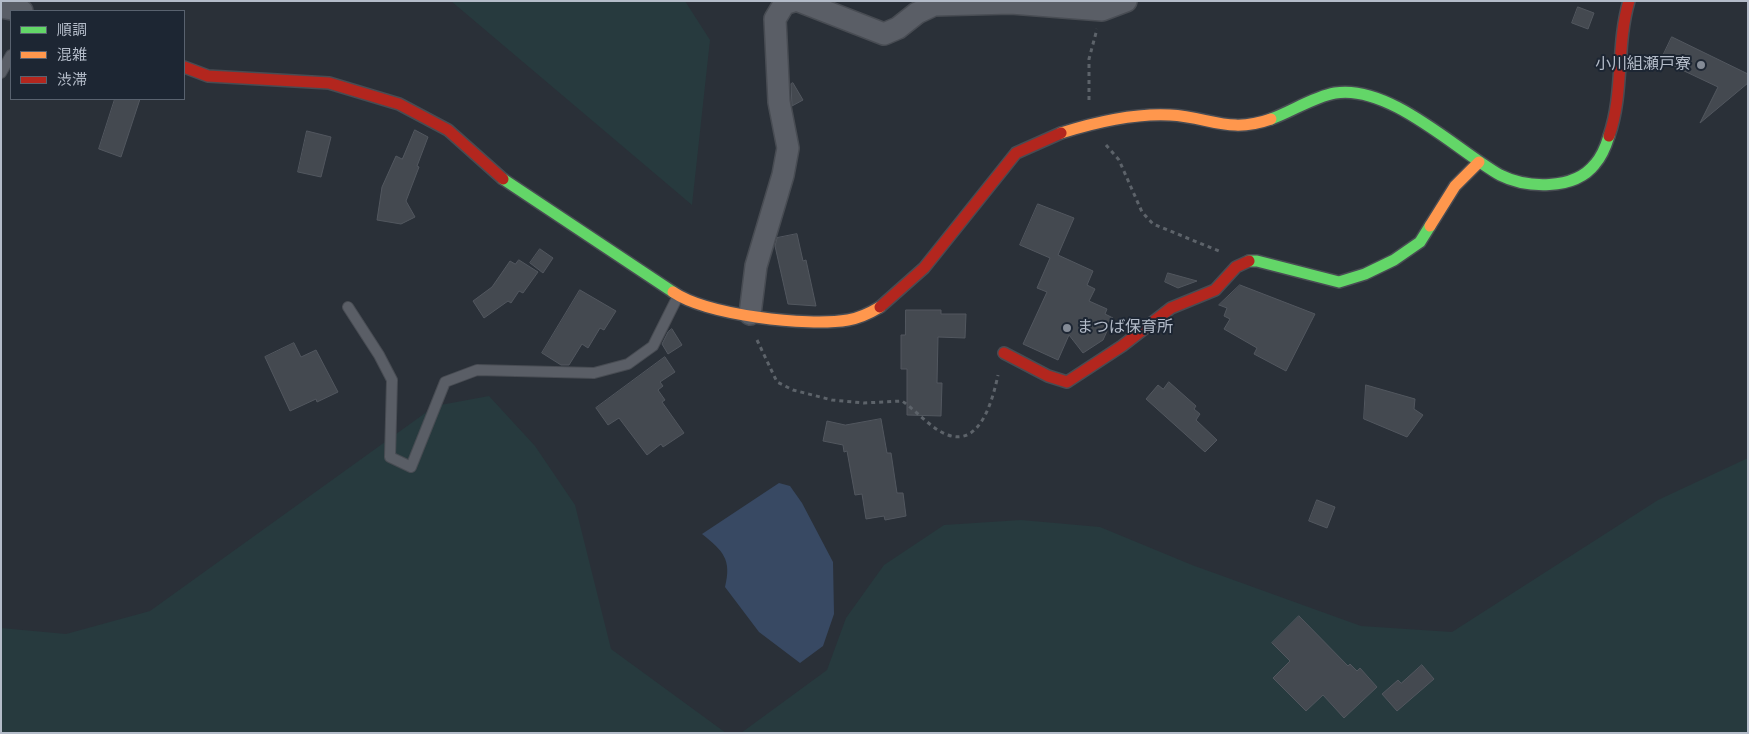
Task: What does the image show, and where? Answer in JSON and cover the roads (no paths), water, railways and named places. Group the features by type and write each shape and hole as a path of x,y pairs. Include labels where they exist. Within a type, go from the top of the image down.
{"street":[{"path":"747,314 756,266 783,175 788,148 779,102 775,19 784,4 793,1"},
{"path":"799,1 884,34 898,28 917,13 934,5 1011,3 1102,10 1126,1"},
{"path":"185,67 208,76 329,83 398,104 448,130 474,152 493,172 678,295 710,309 798,320 843,321 866,315 895,296 940,250 1018,150 1057,135 1134,114 1171,115 1244,126 1265,122 1339,93 1363,93 1411,118 1479,162 1516,182 1541,186 1566,180 1593,168 1604,150 1612,126 1621,39 1629,1"},
{"path":"1,7 17,10"},
{"path":"1004,353 1048,376 1067,382 1122,346 1172,308 1215,290 1236,266 1245,261 1257,261 1339,282 1364,274 1394,260 1420,242 1455,186 1479,162"}],"lane":[{"path":"1,73 10,56"},
{"path":"348,307 379,355 392,380 390,457 411,467 445,382 477,370 594,374 628,364 653,346 678,295"}],"water":[{"path":"779,483 790,486 802,503 833,562 834,614 823,646 800,663 759,632 725,587 727,569 724,556 702,534"}],"place":[{"name":"小川組瀬戸寮","path":"1701,65"},
{"name":"まつば保育所","path":"1067,328"}]}
